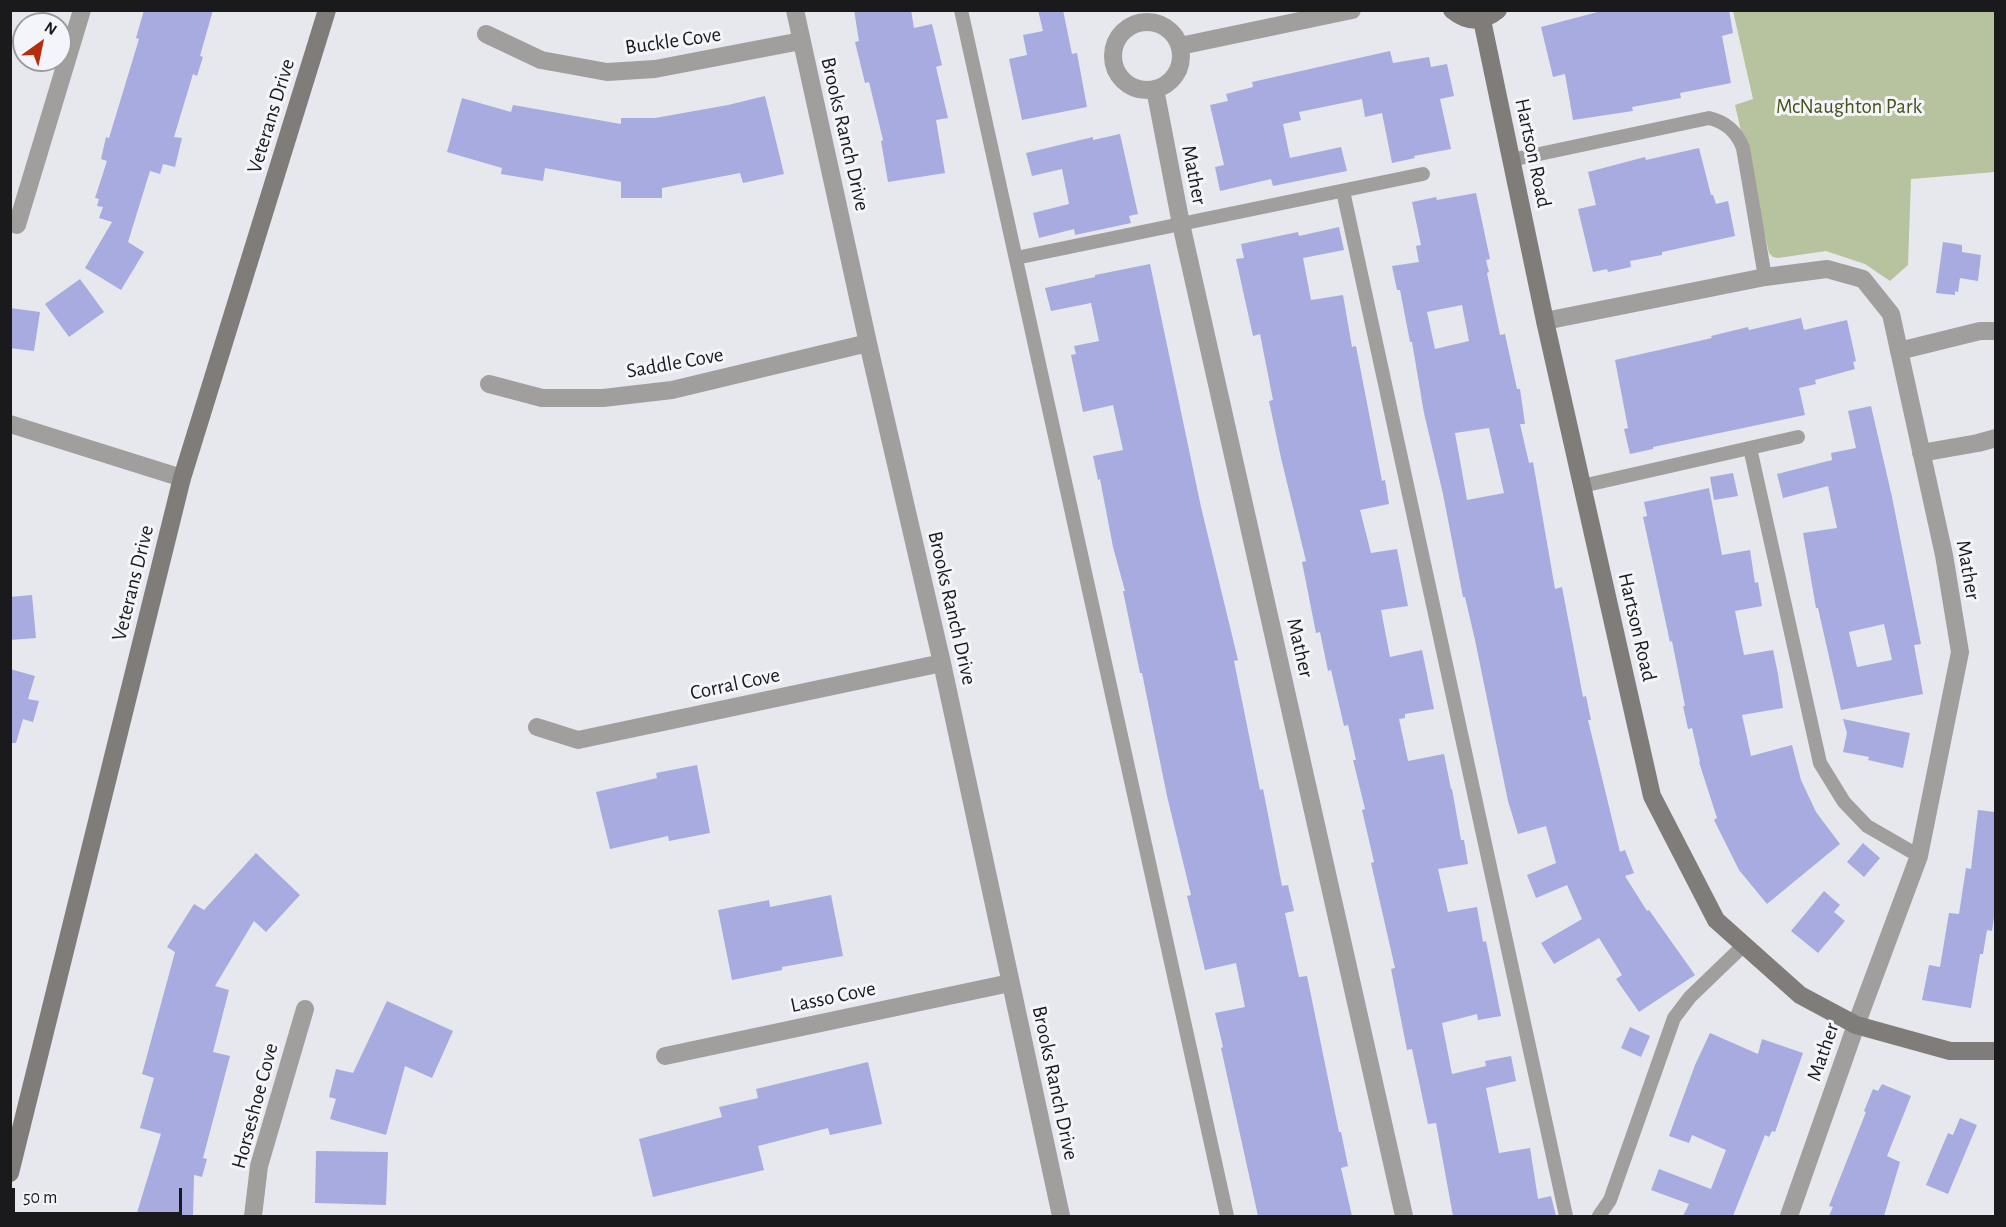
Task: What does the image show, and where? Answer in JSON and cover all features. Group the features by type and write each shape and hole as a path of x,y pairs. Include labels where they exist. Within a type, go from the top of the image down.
{"street":[{"path":"10,222 17,225 82,10"},
{"name":"Veterans Drive","path":"10,1173 182,478 327,10"},
{"name":"Brooks Ranch Drive","path":"795,10 868,343 942,663 1061,1216"},
{"path":"1180,46 1352,10"},
{"path":"1452,10 1461,18 1471,21 1482,20 1498,10"},
{"path":"1139,16 1162,24 1176,37 1180,46 1182,56 1173,78 1164,86 1155,89 1134,88 1124,82 1113,65 1114,44 1139,16"},
{"name":"Hartson Road","path":"1482,20 1545,321 1652,796 1716,920 1800,994 1856,1025 1950,1051 1995,1051"},
{"name":"Buckle Cove","path":"486,34 541,60 607,72 656,69 801,41"},
{"name":"Mather","path":"1155,89 1181,224 1404,1216"},
{"name":"Mather","path":"1545,321 1827,268 1863,279 1891,314 1944,555 1960,652 1919,856 1856,1025 1789,1216"},
{"path":"1899,351 1980,332 1995,331"},
{"name":"Saddle Cove","path":"489,384 542,398 603,398 672,390 868,343"},
{"path":"10,424 182,478"},
{"path":"1921,453 1995,438"},
{"name":"Corral Cove","path":"537,728 578,740 942,663"},
{"name":"Lasso Cove","path":"665,1056 1010,982"},
{"name":"Horseshoe Cove","path":"253,1216 259,1166 305,1009"}],"lane":[{"path":"961,10 1227,1216"},
{"path":"1511,160 1709,118 1725,124 1738,137 1743,148 1766,278"},
{"path":"1016,258 1423,174"},
{"path":"1342,191 1566,1216"},
{"path":"1582,486 1798,437"},
{"path":"1750,448 1820,763 1844,802 1867,826 1919,856"},
{"path":"1599,1216 1610,1200 1674,1018 1690,997 1744,945"}],"green space":[{"name":"McNaughton Park","path":"1733,11 1995,11 1995,172 1911,179 1908,265 1890,281 1865,264 1826,251 1778,258 1769,253 1735,105 1753,99"}],"building":[{"path":"144,10 213,10 200,56 203,57 197,76 193,74 174,137 182,138 175,167 163,164 160,174 150,171 128,242 144,252 121,290 85,268 112,222 99,218 103,207 97,206 99,199 95,198 107,161 101,159 106,137 109,138 139,39 136,38"},
{"path":"854,10 911,10 914,28 932,24 942,65 936,67 948,118 936,120 945,173 888,182 881,141 883,140 869,82 865,83 855,42 859,41"},
{"path":"1038,10 1063,10 1072,54 1077,53 1087,107 1022,120 1009,59 1027,55 1023,35 1043,31"},
{"path":"1605,10 1729,10 1733,33 1722,36 1731,83 1680,93 1681,98 1632,107 1633,111 1573,120 1565,74 1553,77 1541,27"},
{"path":"1390,51 1393,63 1429,57 1431,67 1447,64 1454,96 1440,99 1451,149 1392,163 1382,113 1365,117 1362,99 1299,112 1301,120 1283,124 1290,158 1341,147 1347,171 1273,186 1271,179 1220,191 1215,167 1224,165 1210,105 1228,101 1226,94 1253,87 1252,82"},
{"path":"765,96 784,174 743,183 740,173 662,188 662,198 621,198 621,182 545,168 543,181 501,174 502,168 447,152 462,98 511,112 513,105 621,124 621,118 655,118"},
{"path":"1120,134 1138,214 1129,216 1131,223 1075,235 1074,229 1039,238 1033,213 1069,204 1062,169 1032,176 1026,153 1093,137 1093,140"},
{"path":"1699,148 1711,195 1716,204 1728,201 1735,236 1630,261 1631,267 1608,272 1607,269 1593,272 1578,209 1596,205 1588,172 1645,157 1646,160"},
{"path":"1476,193 1490,259 1486,260 1489,272 1487,273 1500,335 1505,334 1517,389 1520,389 1525,424 1520,424 1529,463 1533,462 1555,589 1562,587 1583,697 1586,696 1591,720 1588,720 1620,852 1625,850 1634,873 1625,876 1647,911 1649,910 1695,975 1639,1012 1616,979 1622,975 1599,938 1554,964 1541,943 1582,919 1567,885 1536,898 1527,875 1556,863 1546,826 1518,834 1508,801 1475,640 1465,597 1463,597 1424,413 1412,342 1410,342 1400,290 1397,290 1392,266 1419,262 1416,246 1421,245 1412,202 1436,197 1437,200","holes":["1462,305 1469,341 1435,349 1427,312","1489,428 1504,493 1467,500 1455,433"]},
{"path":"1339,227 1344,250 1303,258 1311,300 1343,295 1352,347 1356,346 1382,481 1385,480 1389,504 1360,510 1371,553 1397,549 1408,606 1381,610 1390,657 1422,650 1434,709 1405,714 1405,718 1399,719 1408,761 1444,754 1468,864 1438,869 1448,912 1477,907 1501,1016 1478,1020 1477,1014 1442,1023 1452,1074 1486,1066 1485,1061 1511,1056 1516,1081 1486,1088 1499,1153 1530,1148 1538,1199 1551,1196 1556,1216 1453,1216 1436,1123 1428,1124 1412,1049 1407,1050 1391,969 1395,968 1371,863 1374,862 1362,810 1365,809 1353,760 1356,760 1348,725 1344,726 1331,670 1328,671 1320,632 1316,633 1302,562 1306,561 1269,401 1273,400 1260,334 1253,336 1236,259 1244,258 1241,244 1298,232 1299,236"},
{"path":"1943,242 1962,245 1962,252 1981,255 1978,281 1960,278 1958,292 1955,291 1955,295 1936,293"},
{"path":"1150,264 1201,507 1238,660 1234,661 1260,790 1263,789 1282,886 1288,885 1294,911 1285,913 1293,950 1299,977 1307,976 1339,1132 1341,1132 1348,1166 1341,1168 1352,1216 1258,1216 1215,1013 1245,1007 1236,963 1205,970 1187,896 1191,895 1167,796 1142,673 1140,673 1123,591 1125,591 1093,456 1123,450 1113,405 1083,412 1071,355 1076,354 1074,346 1099,341 1091,303 1051,311 1045,288"},
{"path":"80,279 104,312 69,337 45,304"},
{"path":"10,308 40,312 34,351 10,348"},
{"path":"1801,318 1804,330 1847,320 1856,361 1853,362 1855,369 1815,380 1816,384 1799,388 1805,415 1653,447 1653,449 1630,454 1624,429 1628,428 1615,360 1712,338 1711,336 1748,327 1749,330"},
{"path":"1871,406 1892,497 1921,644 1914,645 1923,694 1841,710 1818,608 1816,608 1803,533 1837,528 1828,486 1783,498 1777,474 1832,460 1831,453 1856,448 1848,411","holes":["1884,624 1892,660 1857,667 1849,632"]},
{"path":"1733,473 1738,496 1714,500 1710,477"},
{"path":"1709,488 1722,555 1750,550 1755,583 1758,582 1762,606 1735,611 1744,655 1773,650 1778,674 1783,708 1742,715 1751,756 1792,745 1801,780 1816,812 1840,844 1767,904 1739,870 1714,820 1717,818 1699,762 1692,728 1688,729 1672,641 1670,642 1643,517 1647,516 1644,502"},
{"path":"32,595 36,638 10,640 10,597"},
{"path":"10,669 35,676 28,699 39,701 33,722 23,719 16,743 10,743"},
{"path":"1843,719 1910,733 1903,768 1868,760 1869,757 1843,752 1847,733"},
{"path":"697,765 710,833 669,841 668,836 610,849 596,792 657,778 656,773"},
{"path":"1978,810 1995,812 1995,911 1992,931 1987,930 1983,954 1980,954 1971,1008 1922,1000 1929,965 1940,967 1949,913 1959,914 1966,868 1971,869"},
{"path":"1863,843 1880,858 1864,877 1847,862"},
{"path":"256,853 300,895 266,932 254,921 215,986 229,990 213,1052 230,1056 203,1158 207,1159 202,1177 194,1175 193,1216 136,1216 161,1134 140,1128 154,1078 142,1074 175,952 167,947 194,904 204,910"},
{"path":"1824,891 1840,905 1834,912 1845,921 1818,953 1791,931"},
{"path":"831,895 843,956 782,967 782,970 732,980 718,910 769,900 770,907"},
{"path":"387,1001 453,1031 432,1078 405,1066 386,1135 330,1119 336,1099 329,1097 336,1069 353,1073"},
{"path":"1630,1027 1650,1036 1641,1057 1621,1048"},
{"path":"1710,1033 1758,1054 1762,1039 1803,1053 1775,1132 1772,1131 1769,1137 1765,1135 1733,1216 1683,1216 1689,1204 1651,1190 1659,1169 1711,1189 1726,1150 1692,1135 1689,1143 1669,1136 1695,1065"},
{"path":"868,1062 882,1124 830,1135 828,1128 758,1146 764,1170 653,1197 639,1139 722,1117 719,1107 758,1098 756,1089"},
{"path":"1882,1084 1911,1096 1887,1156 1900,1162 1884,1216 1829,1216 1833,1207 1829,1206 1866,1112 1864,1111 1873,1089 1878,1091"},
{"path":"1960,1118 1977,1125 1948,1194 1926,1185 1948,1133 1953,1135"},
{"path":"316,1151 388,1152 386,1205 315,1203"}]}
